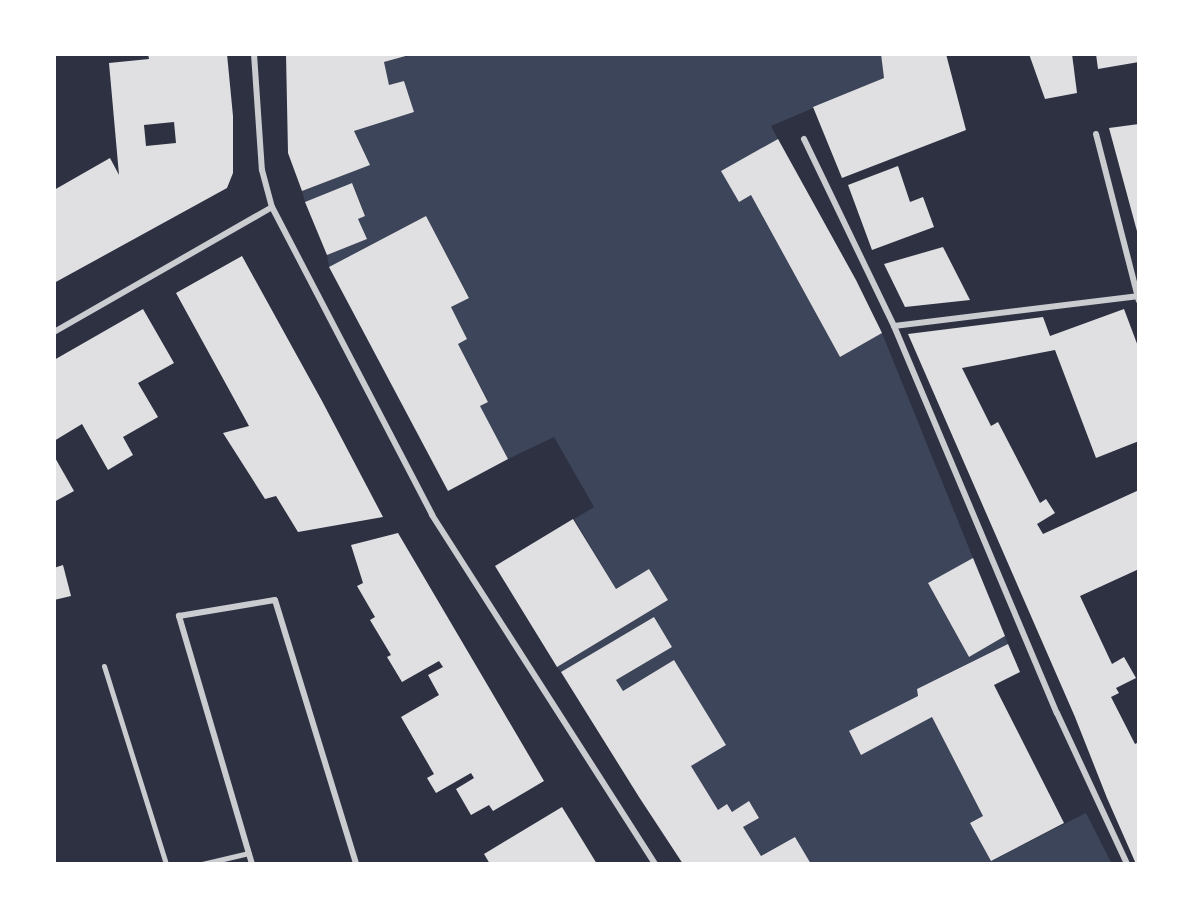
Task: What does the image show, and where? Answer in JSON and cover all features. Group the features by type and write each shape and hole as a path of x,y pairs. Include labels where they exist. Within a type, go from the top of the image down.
{"street":[{"path":"254,54 262,170 272,207 432,515 655,864"},
{"path":"894,326 1138,298 1096,134"},
{"path":"804,139 894,326 1057,713 1126,864"},
{"path":"54,332 272,207"},
{"path":"252,864 179,616 274,600 356,864"},
{"path":"104,666 166,864"},
{"path":"202,864 249,853"}],"shaded area":[{"path":"416,54 881,54 884,78 771,126 778,139 722,171 739,201 751,195 840,357 882,333 973,558 928,584 969,657 1005,636 1008,644 917,689 918,696 849,732 861,754 932,717 983,816 970,823 991,861 1086,813 1112,864 811,864 795,837 761,856 743,827 759,818 749,802 732,812 727,804 718,810 691,766 725,744 674,660 623,691 616,680 672,647 654,617 561,672 557,667 668,600 649,569 616,589 574,519 594,507 554,437 508,459 480,406 488,401 458,344 467,339 451,307 469,297 426,216 329,267 327,255 366,239 358,219 365,215 352,183 305,202 302,191 370,165 354,131 414,112 404,81 389,85 384,62"}],"building":[{"path":"148,54 227,54 233,116 233,173 227,188 54,283 54,190 110,158 119,175 109,63 149,59","holes":["174,122 176,143 146,146 144,125"]},
{"path":"286,54 413,54 384,62 389,85 404,81 414,112 354,131 370,165 302,191 288,153"},
{"path":"881,54 946,54 966,130 842,178 813,107 884,78"},
{"path":"1029,54 1072,54 1077,93 1045,99"},
{"path":"1096,54 1139,54 1139,62 1098,69"},
{"path":"1139,124 1139,235 1138,235 1109,128"},
{"path":"778,139 856,280 882,333 840,357 751,195 739,202 721,171"},
{"path":"898,166 910,202 923,197 934,227 872,250 848,185"},
{"path":"352,183 365,216 358,219 367,239 327,255 305,202"},
{"path":"426,216 469,298 451,307 467,339 458,344 488,402 480,406 508,459 448,491 329,267"},
{"path":"943,247 970,300 905,307 884,264"},
{"path":"242,256 383,517 298,532 276,496 265,499 223,433 249,426 176,293"},
{"path":"143,309 174,363 138,383 158,417 123,437 133,455 108,470 82,424 54,441 54,360"},
{"path":"1124,309 1139,349 1139,441 1096,458 1055,350 962,368 991,426 998,422 1040,503 1046,499 1055,513 1037,524 1043,534 1139,490 1139,569 1080,596 1112,664 1124,657 1136,678 1116,688 1119,693 1111,697 1135,744 1139,742 1139,864 1136,864 1107,798 1075,717 908,334 1043,317 1050,336"},
{"path":"54,456 74,491 54,502"},
{"path":"573,519 616,589 649,569 668,600 557,667 495,566"},
{"path":"398,533 544,781 493,811 489,805 471,815 456,789 474,778 471,773 436,793 427,778 434,774 401,717 439,695 428,675 443,667 439,661 402,682 387,657 391,655 370,620 375,617 357,586 363,583 351,545"},
{"path":"973,558 1005,636 969,657 928,583"},
{"path":"63,565 71,596 54,600 54,568"},
{"path":"654,617 672,647 616,680 623,691 674,660 726,745 691,766 718,810 727,804 732,812 749,801 759,818 743,827 761,856 795,837 811,864 683,864 639,797 561,672"},
{"path":"1008,644 1020,672 994,685 1064,823 991,861 970,823 983,816 932,717 861,755 849,731 918,696 917,689"},
{"path":"562,807 597,864 490,864 484,854"}]}
